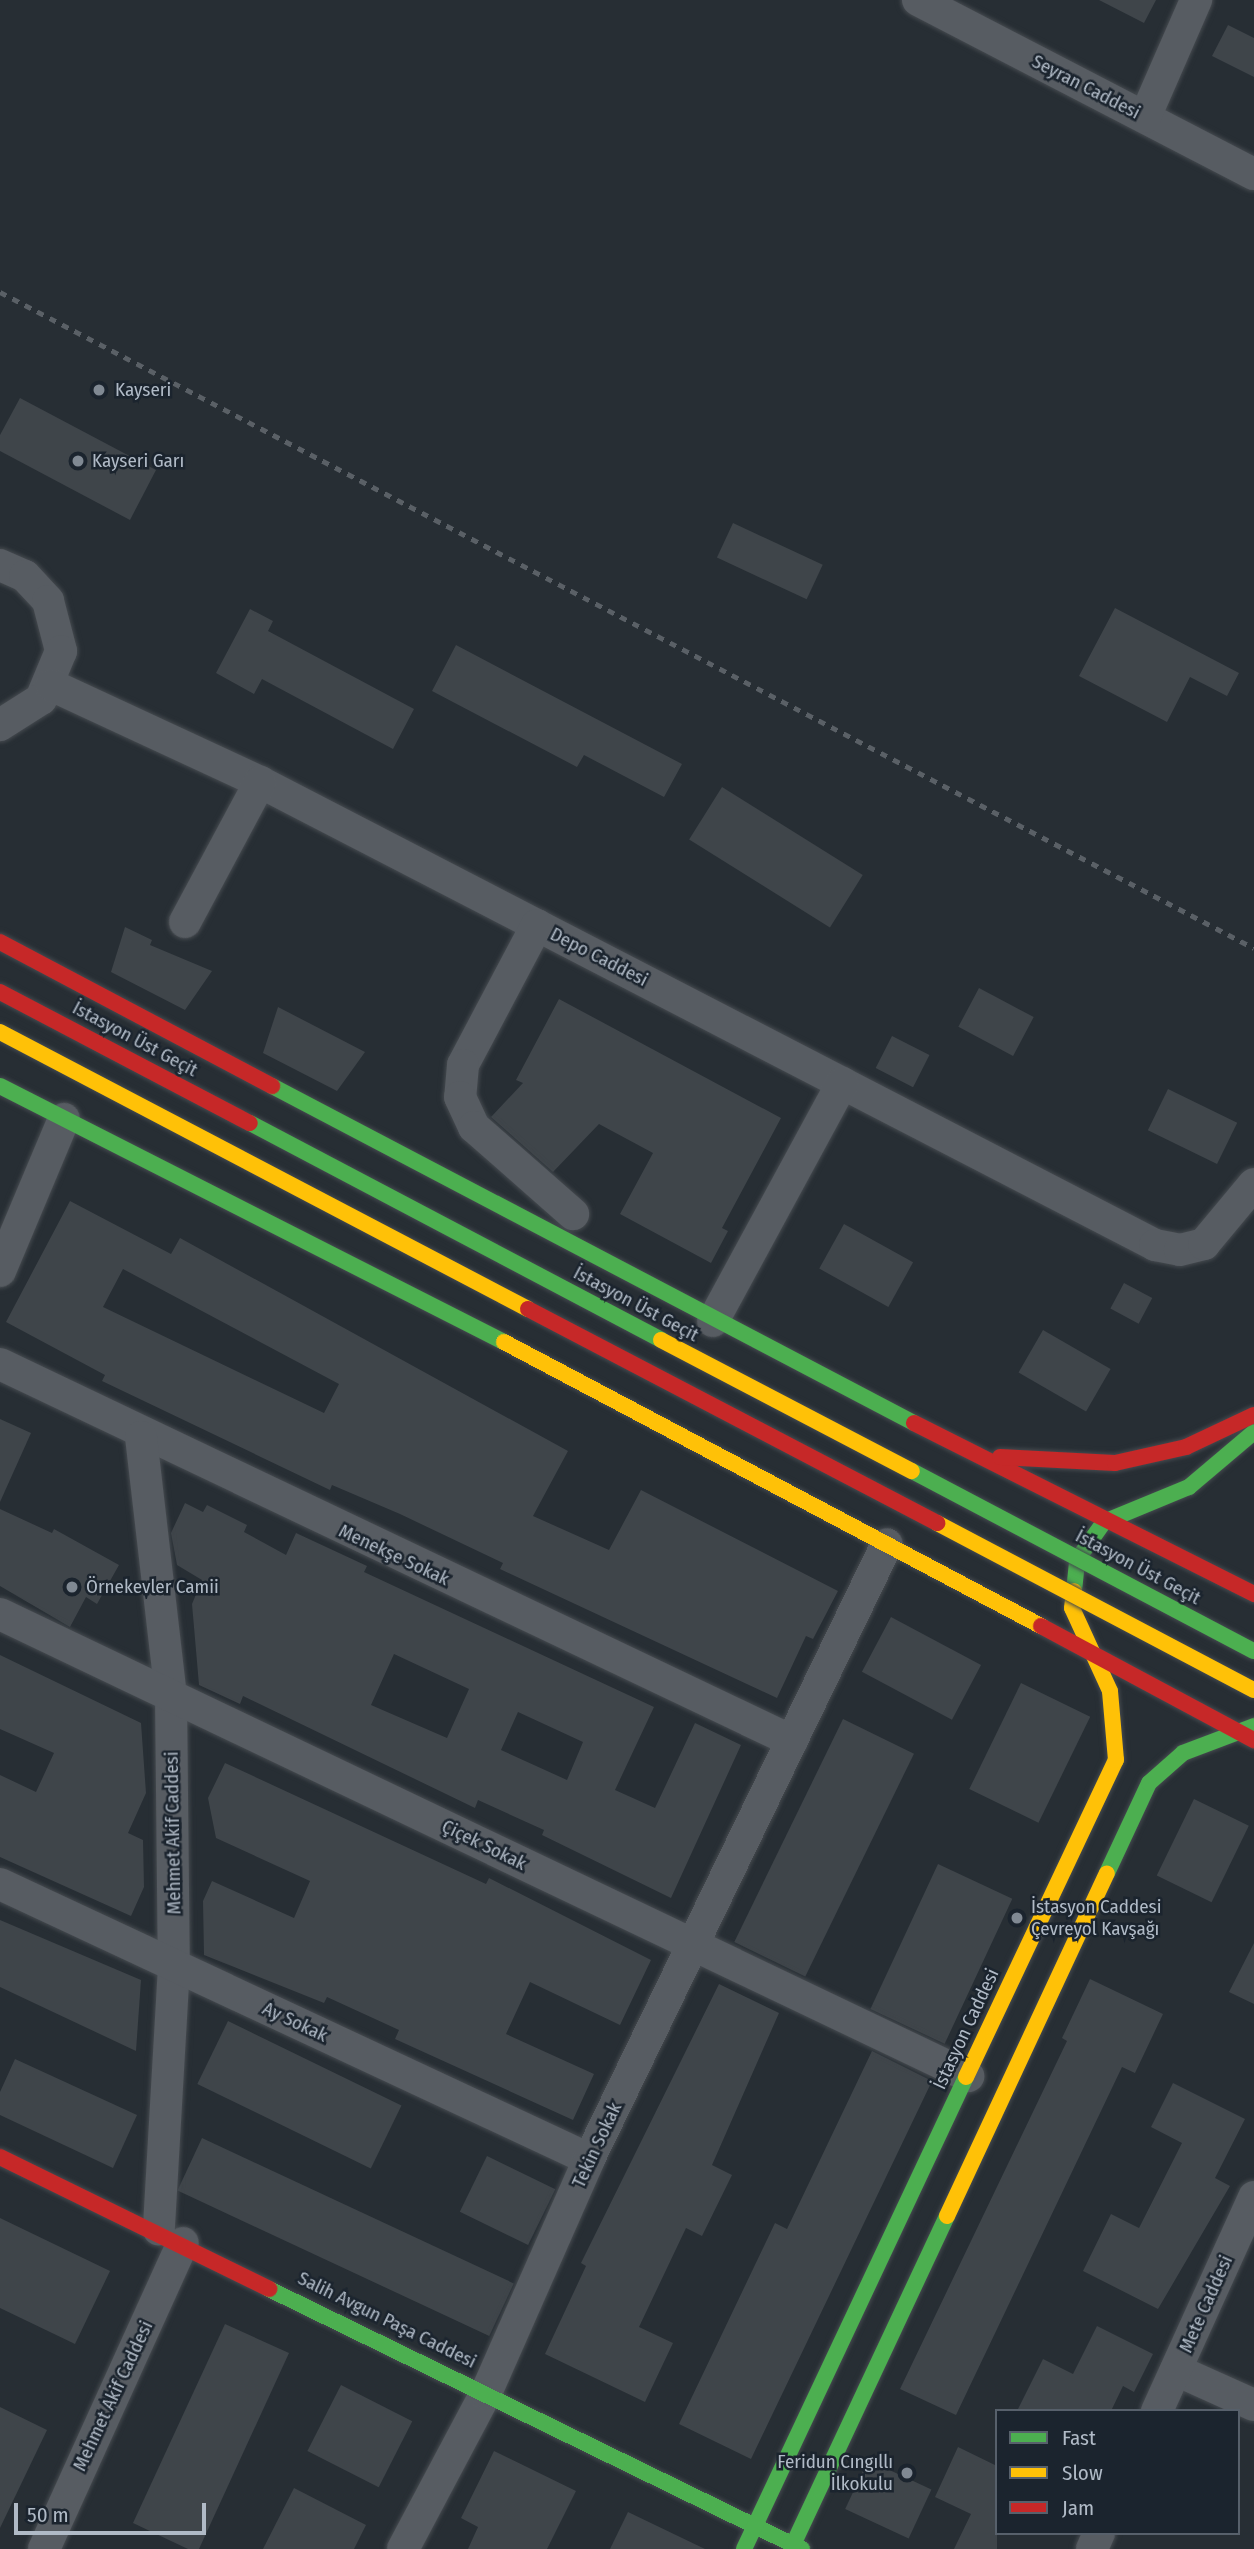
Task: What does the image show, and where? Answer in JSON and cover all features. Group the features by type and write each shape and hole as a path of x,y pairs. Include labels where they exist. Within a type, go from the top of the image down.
{"main road":[{"path":"0,942 713,1321 1104,1522 1254,1594"},
{"path":"7,970 48,968"},
{"name":"İstasyon Üst Geçit","path":"0,992 1254,1651"},
{"path":"0,1032 1254,1690"},
{"path":"1,1086 483,1329 1254,1740"},
{"path":"938,1437 1007,1459 1115,1463 1186,1447 1254,1415"},
{"path":"1104,1522 1189,1487 1254,1432"},
{"name":"İstasyon Caddesi","path":"744,2549 1116,1760 1115,1711 1075,1624 1071,1592 1077,1560 1104,1522"},
{"path":"795,2547 1149,1783 1182,1753 1254,1726"},
{"name":"Salih Avgun Paşa Caddesi","path":"0,2157 171,2236 754,2524 795,2547"}],"street":[{"name":"Seyran Caddesi","path":"918,0 1254,174"},
{"path":"1145,117 1196,0"},
{"path":"0,565 38,587 56,617 61,651 51,685 28,711 0,725"},
{"name":"Depo Caddesi","path":"51,685 260,782 1142,1238 1180,1250 1203,1244 1254,1184"},
{"path":"184,922 260,782"},
{"path":"537,925 463,1065 460,1097 474,1127 573,1214"},
{"path":"713,1321 842,1083"},
{"path":"0,1270 64,1119"},
{"name":"Menekşe Sokak","path":"0,1364 141,1437 792,1741"},
{"name":"Mehmet Akif Caddesi","path":"44,2549 171,2236 174,1966 171,1696 141,1437"},
{"name":"Tekin Sokak","path":"403,2549 486,2393 589,2159 887,1544"},
{"name":"Çiçek Sokak","path":"0,1614 968,2076"},
{"name":"Ay Sokak","path":"0,1884 589,2159"},
{"name":"Mete Caddesi","path":"1158,2409 1254,2197"},
{"path":"1177,2370 1254,2405"}],"building":[{"path":"1099,0 1156,0 1144,23"},
{"path":"1228,25 1254,38 1254,77 1212,56"},
{"name":"Kayseri Garı","path":"20,398 156,470 130,520 0,451 0,435"},
{"path":"733,523 823,565 807,599 717,557"},
{"path":"1115,608 1239,673 1227,696 1190,677 1167,722 1079,676"},
{"path":"250,609 273,621 268,631 414,709 393,749 262,679 254,694 216,673"},
{"path":"456,645 682,764 664,797 584,755 577,767 432,691"},
{"path":"722,787 863,875 830,928 689,840"},
{"path":"125,927 152,940 150,945 212,971 185,1010 111,972"},
{"path":"979,988 1034,1017 1013,1056 958,1027"},
{"path":"559,999 781,1118 722,1228 728,1231 711,1263 620,1214 653,1153 599,1124 553,1172 491,1117 523,1083 516,1080"},
{"path":"278,1007 365,1052 337,1091 263,1053"},
{"path":"892,1036 929,1055 913,1087 876,1068"},
{"path":"1168,1089 1237,1123 1217,1164 1148,1130"},
{"path":"70,1201 171,1254 180,1238 568,1451 533,1516 609,1550 641,1490 838,1591 813,1639 806,1636 777,1698 500,1569 503,1563 400,1514 332,1485 330,1490 102,1381 105,1375 6,1322","holes":["123,1269 339,1384 324,1413 103,1307"]},
{"path":"844,1224 913,1262 888,1307 819,1269"},
{"path":"1124,1283 1152,1298 1139,1324 1110,1309"},
{"path":"1043,1330 1111,1369 1086,1411 1018,1372"},
{"path":"0,1419 31,1433 0,1502"},
{"path":"185,1503 203,1512 207,1505 247,1525 244,1532 286,1555 296,1533 367,1566 364,1572 654,1707 615,1790 655,1808 695,1723 741,1745 671,1898 542,1835 544,1830 478,1800 475,1808 243,1696 240,1704 199,1685 192,1604 202,1580 177,1565 171,1533","holes":["394,1654 469,1689 447,1738 371,1705","518,1712 583,1742 567,1780 501,1750"]},
{"name":"Örnekevler Camii","path":"0,1509 52,1533 54,1529 119,1565 97,1604 86,1597 70,1627 0,1586"},
{"path":"891,1617 981,1665 952,1720 862,1672"},
{"path":"0,1655 141,1723 146,1793 128,1833 143,1840 144,1887 131,1916 0,1857 0,1775 36,1792 54,1753 0,1729"},
{"path":"1021,1683 1090,1717 1038,1823 969,1789"},
{"path":"843,1719 914,1754 805,1977 734,1942"},
{"path":"225,1763 486,1884 489,1878 651,1960 620,2025 530,1982 506,2034 594,2074 573,2120 395,2039 399,2030 327,1997 324,2003 204,1955 203,1901 212,1881 294,1918 310,1881 216,1838 208,1798"},
{"path":"1194,1799 1249,1826 1212,1902 1157,1875"},
{"path":"938,1864 1012,1899 945,2044 870,2009"},
{"path":"0,1920 141,1980 136,2051 0,1987"},
{"path":"1254,1943 1254,2004 1229,1992"},
{"path":"1090,1979 1163,2014 1135,2073 1122,2067 956,2415 900,2389 1067,2041 1062,2038"},
{"path":"719,1984 779,2013 712,2165 732,2175 702,2236 686,2228 639,2327 673,2343 645,2402 545,2354 586,2266 581,2263"},
{"path":"228,2021 401,2106 371,2169 197,2084"},
{"path":"872,2051 932,2081 751,2459 679,2424 775,2223 787,2229"},
{"path":"15,2059 137,2115 113,2168 0,2115 0,2092"},
{"path":"1173,2083 1245,2119 1215,2178 1230,2186 1158,2309 1083,2271 1111,2214 1139,2228 1182,2143 1151,2127"},
{"path":"202,2138 514,2283 489,2336 177,2191"},
{"path":"487,2156 555,2189 528,2245 460,2212"},
{"path":"0,2218 110,2271 75,2344 0,2308"},
{"path":"225,2324 289,2353 199,2549 188,2549 133,2523"},
{"path":"1097,2326 1153,2354 1134,2392 1123,2386 1112,2409 1018,2409 1043,2359 1073,2374"},
{"path":"341,2385 412,2421 379,2487 307,2451"},
{"path":"0,2407 47,2430 0,2528"},
{"path":"958,2447 995,2465 997,2549 954,2549 971,2514 935,2497"},
{"path":"494,2451 576,2491 547,2549 468,2549 478,2527 461,2518"},
{"path":"868,2460 931,2490 909,2539 845,2509"},
{"path":"294,2488 366,2525 354,2549 263,2549"},
{"path":"628,2512 705,2549 610,2549"}],"railway":[{"path":"0,292 1254,948"}],"traffic: fast":[{"path":"0,1086 504,1342"},
{"path":"272,1086 914,1423"},
{"path":"250,1123 661,1340"},
{"path":"1074,1591 1077,1560 1104,1522 1189,1487 1254,1432"},
{"path":"912,1471 1254,1651"},
{"path":"1107,1873 1149,1783 1183,1753 1254,1726"},
{"path":"744,2549 966,2077"},
{"path":"791,2549 947,2216"},
{"path":"269,2289 802,2549"}],"traffic: slow":[{"path":"0,1032 528,1309"},
{"path":"661,1340 912,1471"},
{"path":"504,1342 1041,1626"},
{"path":"937,1523 1254,1690"},
{"path":"966,2077 1116,1760 1110,1691 1072,1608 1074,1591"},
{"path":"947,2216 1107,1873"}],"traffic: jam":[{"path":"0,942 272,1086"},
{"path":"0,992 250,1123"},
{"path":"528,1309 937,1523"},
{"path":"1000,1457 1115,1463 1186,1447 1254,1415"},
{"path":"914,1423 1254,1594"},
{"path":"1041,1626 1254,1740"},
{"path":"0,2157 269,2289"}],"place":[{"name":"Kayseri","path":"99,390"},
{"name":"Kayseri Garı","path":"78,461"},
{"name":"Örnekevler Camii","path":"72,1587"},
{"name":"İstasyon Caddesi Çevreyol Kavşağı","path":"1017,1918"},
{"name":"Feridun Cıngıllı İlkokulu","path":"907,2473"}]}
